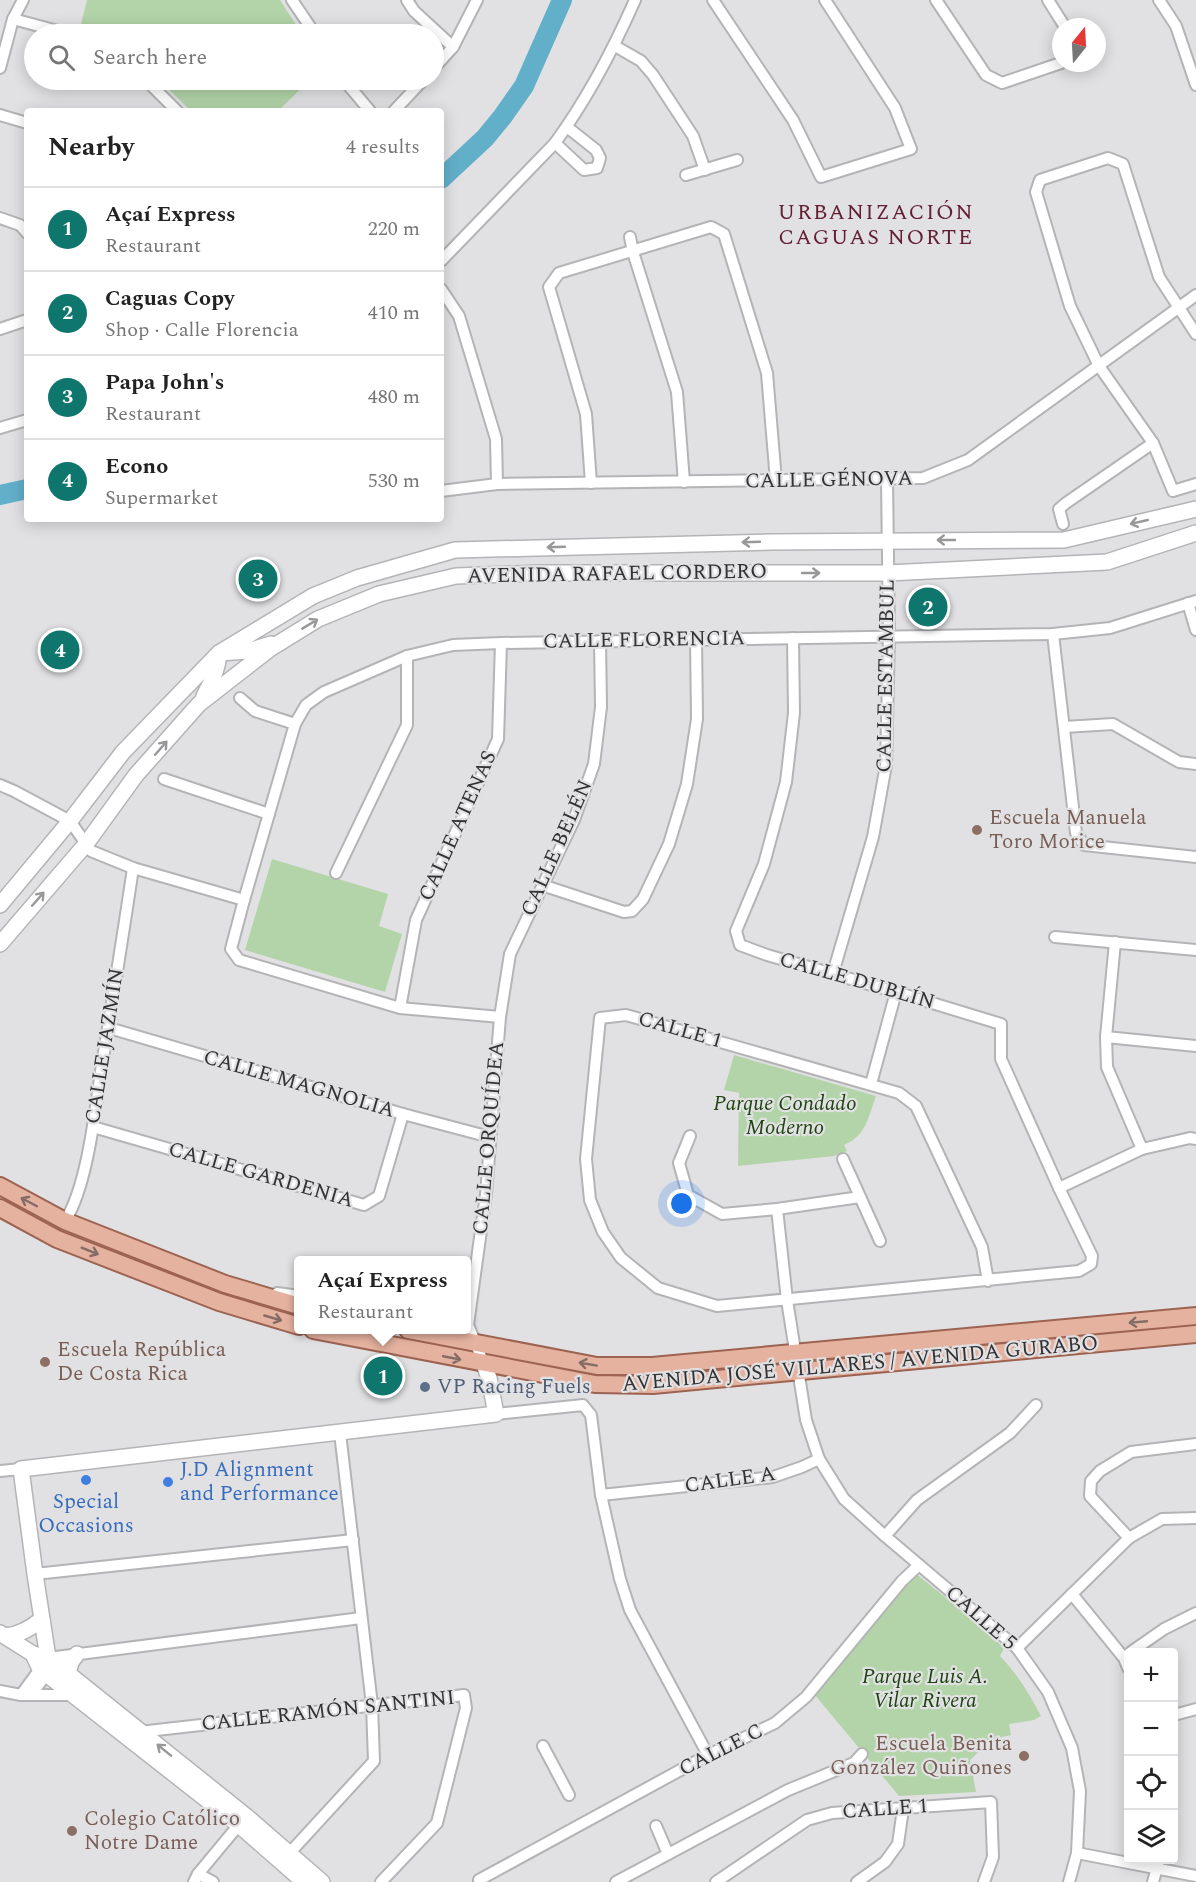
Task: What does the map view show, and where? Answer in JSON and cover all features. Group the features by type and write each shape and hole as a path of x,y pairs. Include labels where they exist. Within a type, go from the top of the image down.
{"main road":[{"name":"AVENIDA RAFAEL CORDERO","path":"0,905 70,821 123,752 219,653 313,596 357,578 455,550 888,540 1064,540 1196,509"},
{"name":"AVENIDA RAFAEL CORDERO","path":"0,944 86,844 136,775 199,704 271,648 318,619 379,594 456,576 540,573 888,573 1107,562 1196,533"},
{"path":"199,704 213,679 219,653 248,651 284,640"},
{"path":"0,1186 68,1218 225,1284 294,1305"},
{"path":"0,1208 57,1239 219,1302 294,1324"},
{"name":"AVENIDA JOSÉ VILLARES / AVENIDA GURABO","path":"432,1334 597,1366 652,1366 1196,1316"},
{"name":"AVENIDA JOSÉ VILLARES / AVENIDA GURABO","path":"337,1334 484,1364 604,1385 653,1385 799,1373 1196,1334"},
{"path":"243,1820 74,1695 50,1664 21,1469 496,1414 484,1364"},
{"path":"3,1634 30,1629 42,1619"},
{"path":"3,1634 68,1674 141,1732 286,1857 322,1882"},
{"path":"68,1674 71,1662 77,1654"},
{"path":"286,1857 304,1882"}],"street":[{"path":"0,68 12,19 23,0"},
{"path":"292,0 308,24"},
{"path":"407,0 414,11 428,24"},
{"path":"444,57 453,47 477,0"},
{"path":"444,258 555,143 567,127 615,46 635,0"},
{"path":"713,0 793,120 820,177 911,149 895,108 825,0"},
{"path":"936,0 986,75 1002,83 1052,66"},
{"path":"1048,0 1059,18"},
{"path":"1159,0 1176,26 1196,84"},
{"path":"12,19 31,24"},
{"path":"444,39 453,47"},
{"path":"615,46 641,61 652,75 693,135 705,170"},
{"path":"156,90 174,108"},
{"path":"352,90 367,108"},
{"path":"397,108 414,90"},
{"path":"0,115 24,122"},
{"path":"555,143 584,170 597,168 600,158 596,150 567,127"},
{"path":"1196,334 1159,277 1123,164 1108,158 1040,180 1035,192 1070,306 1099,366 1152,443 1173,491 1196,484"},
{"path":"686,175 737,160"},
{"path":"0,218 20,225 24,230"},
{"path":"591,483 586,414 549,287 559,273 711,227 724,234 767,373 776,481"},
{"path":"630,237 677,392 684,482"},
{"path":"444,294 459,316 496,440 497,484"},
{"name":"CALLE GÉNOVA","path":"444,491 497,484 923,478 968,460 1196,295"},
{"path":"0,329 24,321"},
{"path":"0,428 24,421"},
{"path":"1063,524 1059,509 1152,443"},
{"name":"CALLE ESTAMBUL","path":"834,973 873,837 886,765 890,636 887,479"},
{"path":"1192,602 1196,630"},
{"name":"CALLE FLORENCIA","path":"500,1017 400,1008 238,960 231,949 296,724 306,705 324,692 407,656 453,645 1053,634 1110,628 1192,602"},
{"path":"1053,634 1076,833 1084,845 1196,857"},
{"name":"CALLE DUBLÍN","path":"793,638 794,713 786,782 764,864 735,931 740,945 1001,1024 1000,1059 1092,1256 1091,1264 1079,1271 1064,1273"},
{"path":"542,885 624,912 632,911 643,899 669,844 687,784 697,718 696,639"},
{"name":"CALLE BELÉN","path":"500,1017 510,954 574,820 594,764 601,707 600,641"},
{"name":"CALLE ATENAS","path":"400,1008 416,920 498,740 501,643"},
{"path":"336,873 407,725 407,656"},
{"path":"240,698 255,711 296,724"},
{"path":"1064,727 1113,724 1179,762 1196,764"},
{"path":"164,779 269,814"},
{"path":"0,785 70,821 92,851 133,868 244,900"},
{"name":"CALLE JAZMÍN","path":"68,1218 81,1180 93,1127 133,868"},
{"path":"1055,937 1196,950"},
{"path":"1115,942 1106,1037 1107,1067 1142,1149"},
{"path":"871,1084 897,992"},
{"name":"CALLE 1","path":"988,1281 982,1247 916,1106 899,1093 626,1015 600,1018 586,1159 590,1200 603,1232 621,1258 658,1288 717,1306 988,1281 1064,1273"},
{"name":"CALLE ORQUÍDEA","path":"471,1297 486,1194 500,1017"},
{"name":"CALLE MAGNOLIA","path":"109,1028 403,1114 490,1137"},
{"path":"1106,1037 1196,1046"},
{"name":"CALLE GARDENIA","path":"93,1127 364,1205 379,1196 403,1114"},
{"path":"690,1136 679,1164 688,1196 722,1214 860,1197"},
{"path":"1059,1188 1142,1149 1190,1138 1196,1139"},
{"path":"843,1159 880,1241"},
{"path":"777,1209 787,1300 806,1420 819,1459 844,1499 919,1565"},
{"path":"68,1218 247,1288 294,1295"},
{"name":"CALLE ORQUÍDEA","path":"471,1334 484,1364"},
{"path":"496,1414 583,1405 591,1415 601,1496 620,1579 630,1610 708,1755"},
{"path":"885,1536 917,1500 1010,1433 1036,1405"},
{"path":"286,1857 374,1761 372,1705 340,1433"},
{"path":"1129,1538 1090,1496 1091,1481 1100,1471 1131,1452 1196,1444"},
{"name":"CALLE A","path":"601,1496 773,1477 819,1459"},
{"path":"0,1471 21,1469"},
{"path":"1017,1648 1129,1538 1162,1519 1196,1518"},
{"path":"35,1574 353,1540"},
{"name":"CALLE C","path":"479,1880 708,1755 775,1723 806,1697 902,1581 919,1565"},
{"name":"CALLE 5","path":"919,1565 1017,1648 1048,1692 1072,1748 1080,1791 1077,1853 1069,1882"},
{"path":"1072,1594 1124,1653"},
{"path":"1140,1648 1164,1629 1196,1613"},
{"path":"26,1695 50,1664 77,1654 361,1618"},
{"path":"0,1691 26,1695 74,1695"},
{"name":"CALLE RAMÓN SANTINI","path":"124,1734 464,1695 466,1708 437,1823 381,1882"},
{"path":"1178,1714 1196,1709"},
{"path":"543,1746 569,1795"},
{"path":"616,1882 788,1790 854,1763 862,1754"},
{"name":"CALLE 1","path":"716,1882 807,1821 832,1813 991,1802 993,1857 984,1882"},
{"path":"857,1882 885,1862 898,1844 903,1809"},
{"path":"213,1882 196,1878 243,1820"},
{"path":"656,1826 668,1854"},
{"path":"1077,1853 1124,1859"},
{"path":"1154,1882 1158,1864 1196,1876"}],"green space":[{"path":"87,0 280,0 296,24 81,24"},
{"path":"169,90 300,90 281,108 188,108"},
{"path":"272,859 388,894 379,926 402,934 385,992 245,950"},
{"name":"Parque Condado Moderno","path":"734,1055 876,1096 866,1125 858,1136 844,1145 847,1151 834,1156 738,1166 739,1093 724,1090"},
{"name":"Parque Luis A. Vilar Rivera","path":"915,1573 1004,1648 1000,1656 1022,1684 1041,1716 1034,1720 1009,1724 1011,1735 992,1739 970,1760 976,1792 899,1796 814,1694"}],"waterway":[{"path":"444,176 485,138 524,86 562,0"},
{"path":"0,495 24,490"}],"place":[{"name":"Papa John's","path":"258,579"},
{"name":"Caguas Copy","path":"928,607"},
{"name":"Econo","path":"60,650"},
{"name":"Escuela Manuela Toro Morice","path":"977,830"},
{"name":"Escuela República De Costa Rica","path":"45,1362"},
{"name":"Açaí Express","path":"383,1376"},
{"name":"VP Racing Fuels","path":"425,1387"},
{"name":"Special Occasions","path":"86,1480"},
{"name":"J.D Alignment and Performance","path":"168,1482"},
{"name":"Escuela Benita González Quiñones","path":"1024,1756"},
{"name":"Colegio Católico Notre Dame","path":"72,1831"}],"district":[{"name":"URBANIZACIÓN CAGUAS NORTE","path":"876,224"}]}
